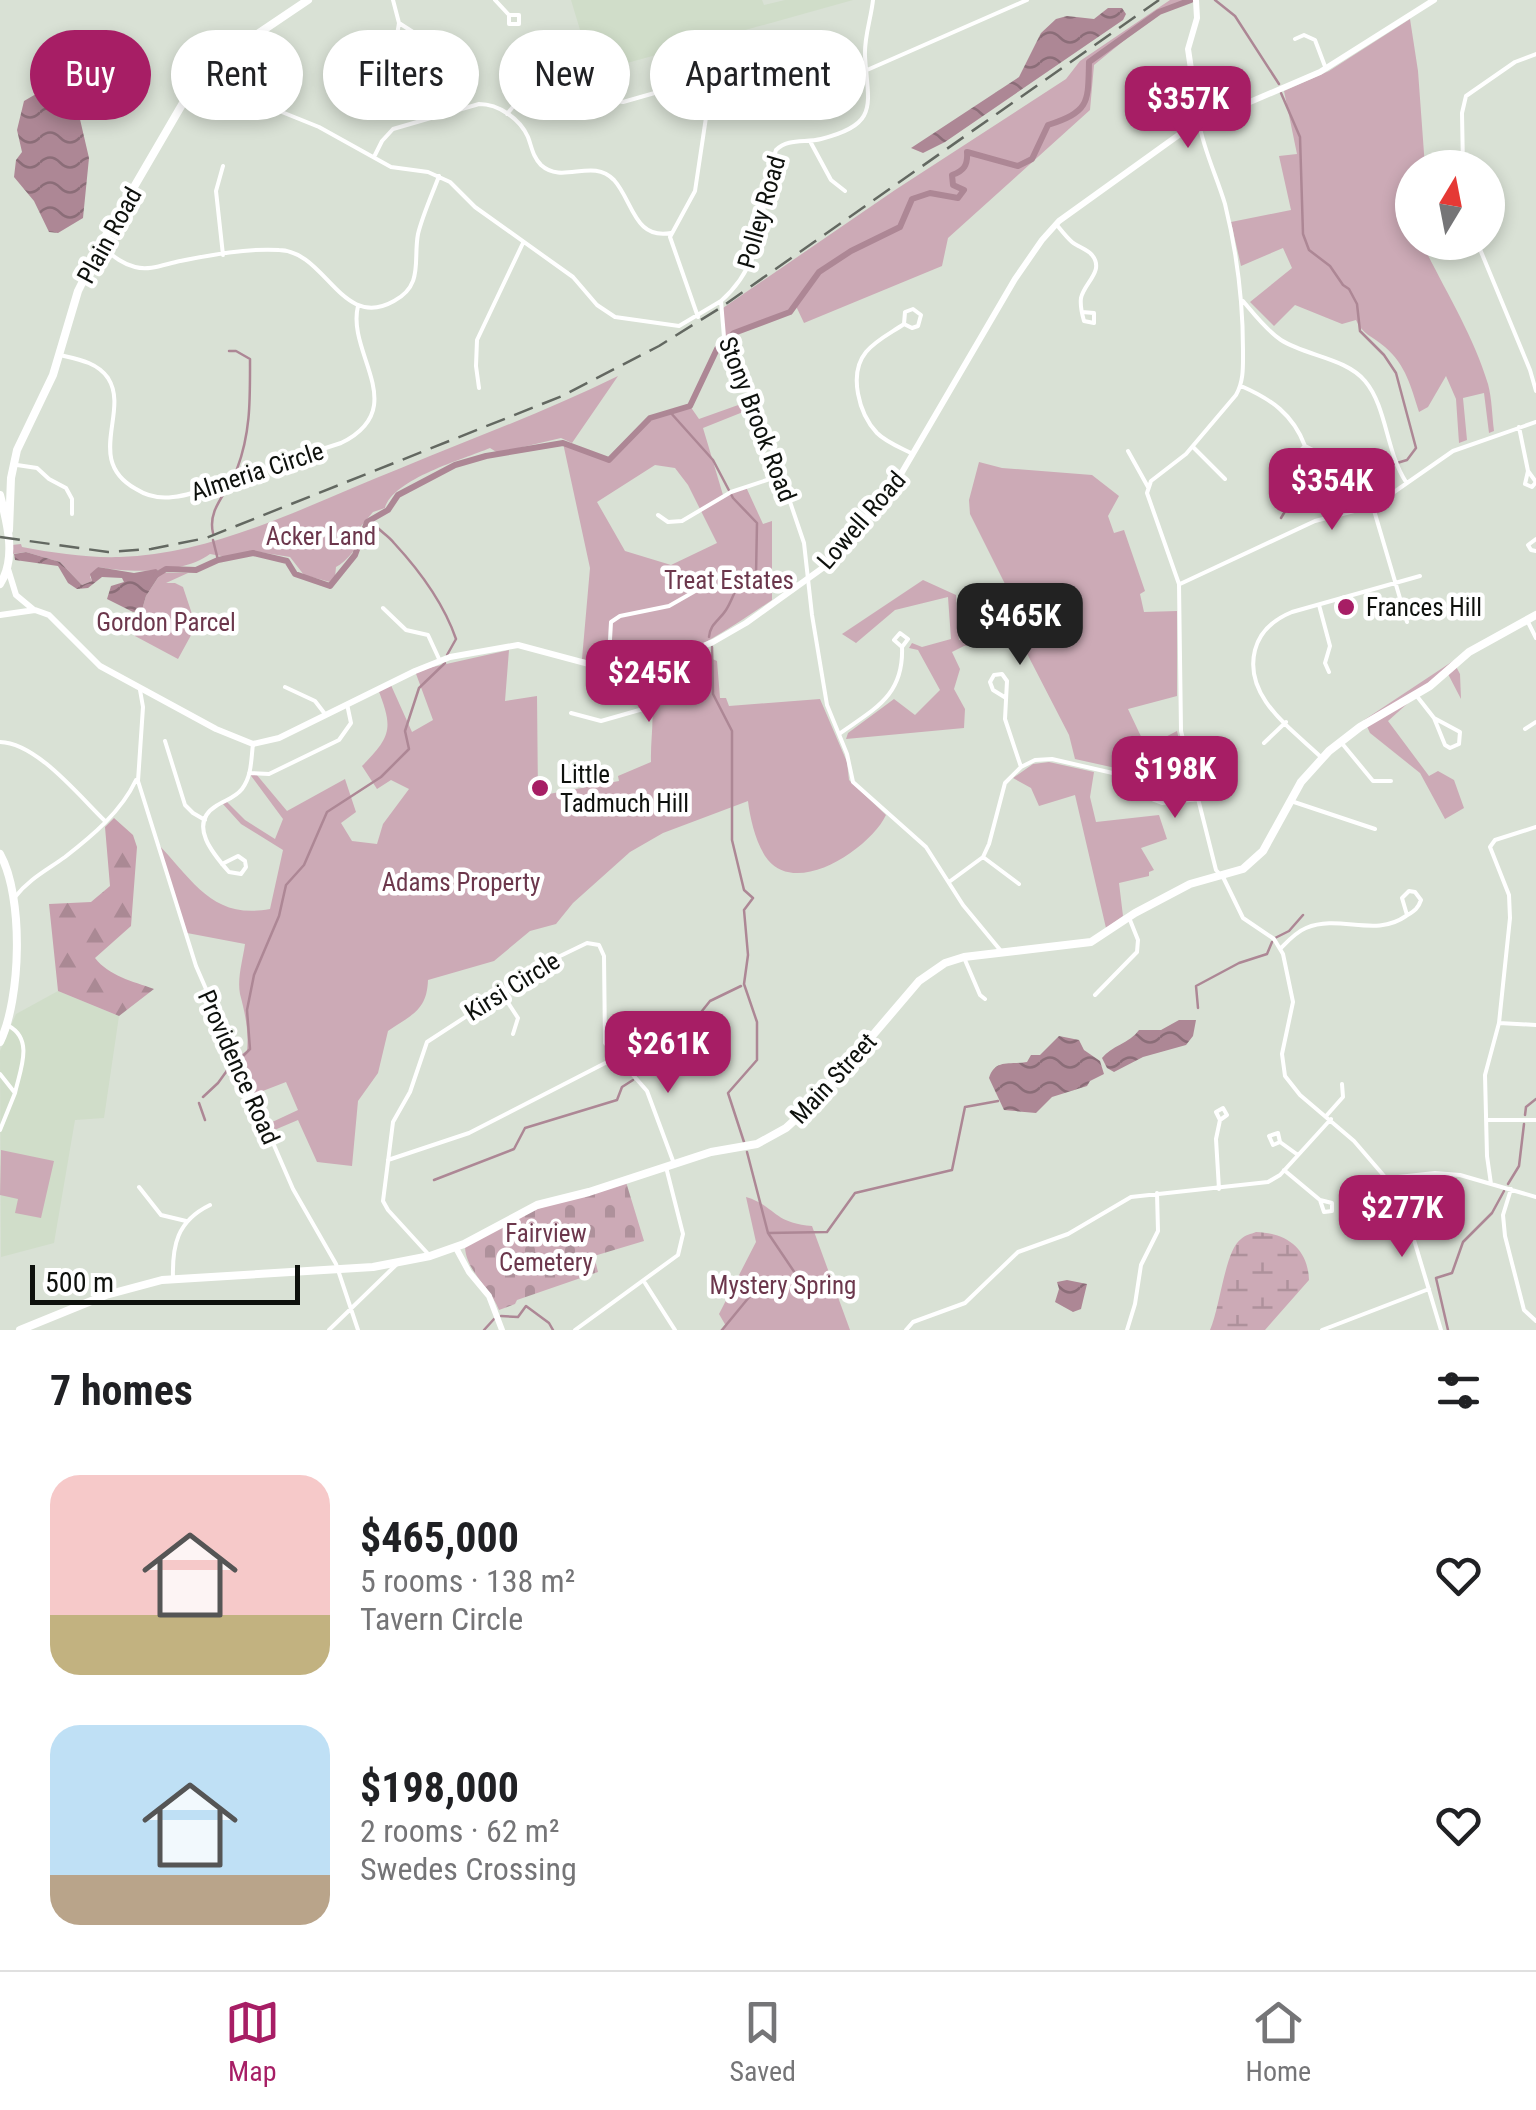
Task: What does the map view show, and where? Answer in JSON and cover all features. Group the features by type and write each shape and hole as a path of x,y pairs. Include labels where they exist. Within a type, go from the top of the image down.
{"main road":[{"name":"Plain Road","path":"262,30 308,0"},
{"name":"Plain Road","path":"8,562 4,530 13,464 60,355 78,291 173,120"},
{"path":"0,495 4,530"},
{"path":"0,584 8,562"},
{"name":"Main Street","path":"20,1330 106,1294 173,1279 398,1263 430,1256 456,1248 537,1205 711,1152 757,1144 786,1128 821,1096 920,981 946,963 964,956 1085,944 1190,884 1243,869 1271,840 1301,782 1340,741 1436,682 1477,647 1532,618"},
{"path":"0,854 15,897 15,979 7,1026 0,1042"}],"street":[{"path":"393,0 399,24 396,41 402,46 409,45 414,34 399,24"},
{"path":"494,0 509,14"},
{"name":"Polley Road","path":"866,39 873,0"},
{"path":"867,70 1027,0"},
{"name":"Lowell Road","path":"253,744 280,738 440,661 518,644 607,668 648,669 722,638 809,578 872,513 915,456 1016,279 1056,224 1199,123 1326,68 1434,0"},
{"path":"1148,486 1193,446 1241,386 1243,301 1225,205 1199,123 1188,49 1197,18 1196,1"},
{"path":"1295,39 1304,35 1315,40 1326,68"},
{"path":"1463,150 1466,96 1515,62 1536,54"},
{"name":"Polley Road","path":"721,301 751,264 776,150 785,143 845,131 864,118 870,106 866,62"},
{"path":"374,157 386,136 399,127 479,104 499,109"},
{"name":"Stony Brook Road","path":"302,120 395,168 439,176 454,184 475,207 573,277 597,305 615,317 679,326 721,301 724,336 752,390 804,543 822,680 857,788 926,847 1002,952"},
{"path":"513,120 526,133 535,158 543,167 558,173 601,171 616,183 640,226 650,233 670,234"},
{"path":"698,317 670,234 695,191 705,120"},
{"path":"810,141 827,174 845,191"},
{"path":"223,166 216,191 223,255"},
{"path":"100,246 121,262 142,268 274,250 299,254 316,266 342,297 358,306 387,305 400,298 412,284 418,266 418,236 439,176"},
{"path":"1056,224 1096,262 1095,274 1082,297 1082,312"},
{"path":"480,388 476,352 485,322 524,243"},
{"path":"1484,260 1536,391"},
{"path":"1243,301 1282,340 1352,370 1364,380 1378,404 1395,465 1406,482"},
{"name":"Almeria Circle","path":"60,355 96,366 112,386 109,446 121,477 154,497 182,496 341,443 359,432 371,413 374,390 372,370 356,332 358,306"},
{"path":"904,324 868,350 856,378 873,429 915,456"},
{"path":"1241,386 1286,412 1305,446"},
{"path":"1179,584 1314,521 1373,506 1465,446 1536,422"},
{"path":"1519,427 1528,471"},
{"path":"1193,446 1225,479"},
{"path":"1128,451 1148,486 1148,506 1179,584 1181,731 1216,870 1242,918 1280,948 1293,1002 1282,1054 1284,1072 1300,1095 1329,1117 1387,1178 1414,1240 1441,1330"},
{"path":"13,464 38,468 66,488 72,496 72,514"},
{"path":"658,515 665,521 680,522 711,503 782,475"},
{"path":"1373,506 1408,622"},
{"path":"1536,539 1528,544 1536,551"},
{"path":"8,562 16,594 35,610 58,621 100,666 224,734 253,744 250,773 238,793 213,808 205,820 206,843 222,864 238,875 246,864 235,856 222,864"},
{"path":"1322,758 1258,692 1253,668 1263,634 1274,621 1318,604 1420,576"},
{"path":"570,714 601,721 644,708 643,692 611,680 607,668 612,620 668,606 711,582"},
{"path":"1318,604 1330,646 1325,663 1329,672"},
{"path":"383,608 406,630 428,635 440,661"},
{"path":"0,615 35,610"},
{"path":"1532,618 1536,638"},
{"path":"839,734 891,693 901,676 902,647"},
{"path":"1006,698 991,687 994,675 1006,678 1006,698 1006,724 1021,767"},
{"name":"Providence Road","path":"138,686 143,707 138,776 204,989 293,1189 338,1268 358,1330"},
{"path":"285,687 315,701 326,714"},
{"path":"1416,695 1434,718 1444,745 1450,748 1459,744 1460,732 1434,718"},
{"path":"143,707 150,699 158,698"},
{"path":"250,773 269,774 339,740 350,725 347,704"},
{"path":"1264,744 1286,722"},
{"path":"1525,729 1536,722"},
{"path":"165,741 186,805 192,814 205,820"},
{"path":"1340,741 1373,780 1391,781"},
{"path":"0,742 32,752 106,822"},
{"path":"950,882 983,856 990,844 1005,782 1021,767 1043,758 1130,777 1162,803 1198,799"},
{"path":"15,897 106,822 138,776"},
{"path":"130,791 143,794"},
{"path":"1290,801 1375,829"},
{"path":"1492,1184 1486,1067 1499,1022 1510,905 1490,847 1495,840 1536,828"},
{"path":"983,856 1019,884"},
{"path":"1280,948 1308,927 1350,923 1382,928 1407,915 1421,903 1415,892 1402,898 1407,915"},
{"path":"1095,996 1137,952 1138,940 1129,917"},
{"name":"Kirsi Circle","path":"430,1256 384,1202 393,1122 410,1092 427,1042 568,951 586,943 597,944 605,960 603,1038 615,1058 648,1091 670,1166 683,1240 676,1257 644,1282"},
{"path":"964,956 980,995 986,999"},
{"path":"501,994 518,1018 513,1034"},
{"path":"1499,1022 1536,1025"},
{"path":"0,1130 16,1093 24,1043 18,1031 7,1026"},
{"path":"388,1160 469,1133 615,1058"},
{"path":"0,1074 16,1093"},
{"path":"906,1330 919,1319 966,1304 1024,1248 1068,1234 1131,1196 1262,1184 1284,1170 1329,1117 1344,1096 1342,1084"},
{"path":"1219,1189 1216,1139 1220,1120"},
{"path":"1486,1120 1536,1120"},
{"path":"1280,1142 1298,1155"},
{"path":"1284,1170 1320,1200"},
{"path":"1387,1178 1460,1174 1536,1197"},
{"path":"139,1188 161,1215 186,1220"},
{"path":"1511,1189 1503,1216 1505,1236 1524,1310 1536,1322"},
{"path":"1127,1330 1141,1265 1158,1232 1157,1193"},
{"path":"173,1279 175,1242 186,1220 210,1206"},
{"path":"456,1248 488,1296 502,1330"},
{"path":"329,1330 398,1263"},
{"path":"575,1330 644,1282 674,1330"},
{"path":"1322,1330 1429,1289"},
{"path":"584,1324 588,1330"}],"shaded area":[{"path":"571,0 762,0 764,5 785,0 853,0 746,30 650,30 650,57 630,62 630,30 580,30"},
{"path":"58,991 119,1016 104,1118 75,1120 54,1243 1,1257 0,1051 16,1014"}],"green space":[{"path":"1170,0 1186,0 1159,12 1094,65 1090,110 948,238 942,266 804,323 795,304 790,312 724,337 723,308 1066,79 1080,61"},
{"path":"1410,19 1424,150 1395,150 1395,260 1431,260 1482,365 1494,431 1489,433 1484,393 1463,398 1467,440 1459,443 1456,399 1446,376 1428,407 1419,412 1398,361 1356,320 1342,324 1295,305 1274,326 1250,302 1292,268 1283,248 1241,266 1231,222 1291,210 1279,156 1297,154 1284,91 1329,71"},
{"name":"Acker Land","path":"618,376 572,443 561,438 498,453 490,448 431,471 401,488 385,508 373,512 356,532 356,536 361,534 357,544 336,567 330,582 304,575 290,557 253,551 227,557 210,554 186,565 156,570 98,567 90,577 92,581 82,585 60,562 26,552 12,554 12,545 21,544 58,553 120,557 156,554 228,537 510,424"},
{"name":"Treat Estates","path":"755,399 758,406 703,428 723,495 746,487 763,524 772,521 772,600 711,639 660,662 630,666 582,659 590,568 563,443 609,460 650,418 690,406 699,419","holes":["655,465 675,468 688,485 717,543 671,565 625,551 597,502"]},
{"path":"979,462 1002,468 1092,475 1119,496 1108,516 1114,533 1124,530 1145,591 1140,594 1144,612 1177,611 1177,696 1128,709 1146,747 1177,731 1192,797 1174,739 1120,769 1075,759 1069,735 1020,640 964,646 952,652 960,669 954,689 965,709 964,728 846,739 848,733 894,699 915,715 940,690 918,650 909,648 912,643 922,647 951,639 948,597 895,610 856,643 842,634 923,580 956,595 959,640 1029,632 970,514 969,500"},
{"name":"Gordon Parcel","path":"161,573 188,573 166,583 183,587 196,626 178,659 135,636 129,627"},
{"name":"Adams Property","path":"707,647 710,658 717,661 720,698 726,698 729,706 820,699 847,762 849,780 886,815 878,828 833,863 797,873 781,870 768,860 754,831 748,801 663,833 630,852 573,903 556,924 530,931 494,961 428,980 421,1006 388,1031 378,1073 358,1101 352,1166 317,1162 298,1120 272,1131 268,1124 298,1110 286,1082 255,1094 240,1055 247,1051 239,988 245,944 187,933 157,843 193,883 218,903 250,911 270,909 283,850 241,824 222,803 226,801 245,820 275,839 283,819 249,773 256,774 287,811 345,779 356,812 341,823 352,841 377,844 383,824 409,789 391,780 377,789 362,766 387,731 378,689 390,683 412,732 433,720 415,671 509,650 505,701 537,696 538,796 619,781 618,776 651,762 652,707 642,674 662,670"},
{"path":"1453,661 1460,674 1461,699 1448,674 1388,721 1429,776 1438,771 1454,780 1464,808 1445,819 1420,773 1370,733 1364,720"},
{"path":"1049,762 1094,772 1090,797 1096,822 1159,815 1167,839 1141,848 1154,870 1149,876 1119,883 1123,916 1106,928 1075,795 1039,806 1031,788 1013,778 1033,764"},
{"path":"114,818 133,835 137,847 131,926 95,958 114,974 154,989 119,1016 58,991 49,904 91,902 110,886 105,827"},
{"path":"1,1150 54,1161 41,1218 15,1213 18,1199 0,1195"},
{"name":"Fairview Cemetery","path":"626,1182 644,1241 594,1256 598,1272 499,1310 469,1264 465,1247 524,1213"},
{"name":"Mystery Spring","path":"746,1197 781,1218 812,1226 850,1330 720,1330 726,1326 719,1314 756,1242"},
{"path":"1256,1232 1286,1239 1294,1245 1305,1260 1309,1280 1265,1330 1210,1330 1235,1245"}],"water":[{"path":"1108,8 1122,8 1126,14 1123,20 945,142 923,153 911,148 1019,77 1041,33 1056,19 1094,19"},
{"path":"30,98 30,120 80,120 89,158 83,218 58,233 49,232 34,201 14,177 16,160 22,152 17,130 24,101"},
{"path":"26,552 60,562 82,585 92,581 90,574 98,567 134,573 156,569 161,573 142,610 133,612 107,599 111,586 124,582 122,578 102,577 88,588 77,589 68,583 58,566 15,560 14,554"},
{"path":"1179,1020 1196,1020 1193,1036 1186,1045 1143,1057 1114,1072 1107,1068 1102,1058 1139,1030 1161,1030"},
{"path":"1059,1036 1079,1040 1084,1050 1100,1061 1104,1074 1087,1086 1052,1097 1036,1113 1004,1110 989,1078 995,1067 1027,1062"},
{"path":"1057,1282 1087,1284 1081,1309 1073,1312 1055,1302"}],"waterway":[{"path":"156,575 166,569 196,570 218,560 253,553 287,561 295,574 330,586 355,555 367,522 388,510 398,495 455,465 563,443 609,460 650,418 690,406 717,349 734,333 790,312 819,272 900,227 912,199 930,193 958,198 964,190 953,185 952,175 964,167 967,152 1018,166 1032,159 1048,125 1072,115 1084,104 1089,62 1159,12 1191,0"},
{"path":"1215,0 1235,16 1279,84"},
{"path":"1281,93 1300,137 1303,234 1309,250 1330,266 1349,289 1357,304 1360,331 1396,373 1416,448 1407,460 1296,493 1281,518"},
{"path":"213,533 213,516 237,469 249,415 250,359 229,351"},
{"path":"670,412 713,460 733,498 757,523 756,575 739,584 709,637"},
{"path":"371,520 413,564 438,600 456,639 447,655"},
{"path":"213,540 218,560"},
{"path":"712,647 713,694 732,731 732,840 744,890 753,898 744,910 748,955 744,984 757,1022 757,1060 728,1093 744,1142"},
{"path":"240,1059 250,1049 247,1010 254,975 279,916 286,885 304,865 327,812 381,777 409,749 405,731 419,688 445,663"},
{"path":"1275,938 1289,931 1303,915"},
{"path":"1198,1008 1196,986 1239,963 1267,954 1272,942"},
{"path":"638,1075 656,1035 698,1016 710,1001 741,986"},
{"path":"203,1097 234,1061"},
{"path":"434,1180 514,1149 525,1128 617,1100 622,1087 633,1080"},
{"path":"1525,1115 1526,1107 1536,1099"},
{"path":"768,1233 827,1232 855,1193 952,1170 965,1107 998,1101"},
{"path":"199,1103 205,1120"},
{"path":"1508,1184 1519,1166 1524,1124"},
{"path":"722,1330 750,1296 799,1279 768,1233 747,1152"},
{"path":"1448,1330 1436,1278 1452,1273 1463,1242 1492,1213 1504,1191"},
{"path":"501,1316 518,1317 526,1306 553,1330"},
{"path":"484,1330 494,1319"}],"railway":[{"path":"0,537 108,552 151,549 206,538 562,396 659,346 720,308 1159,0"}],"place":[{"name":"Frances Hill","path":"1346,607"},
{"name":"Little Tadmuch Hill","path":"540,788"}]}
